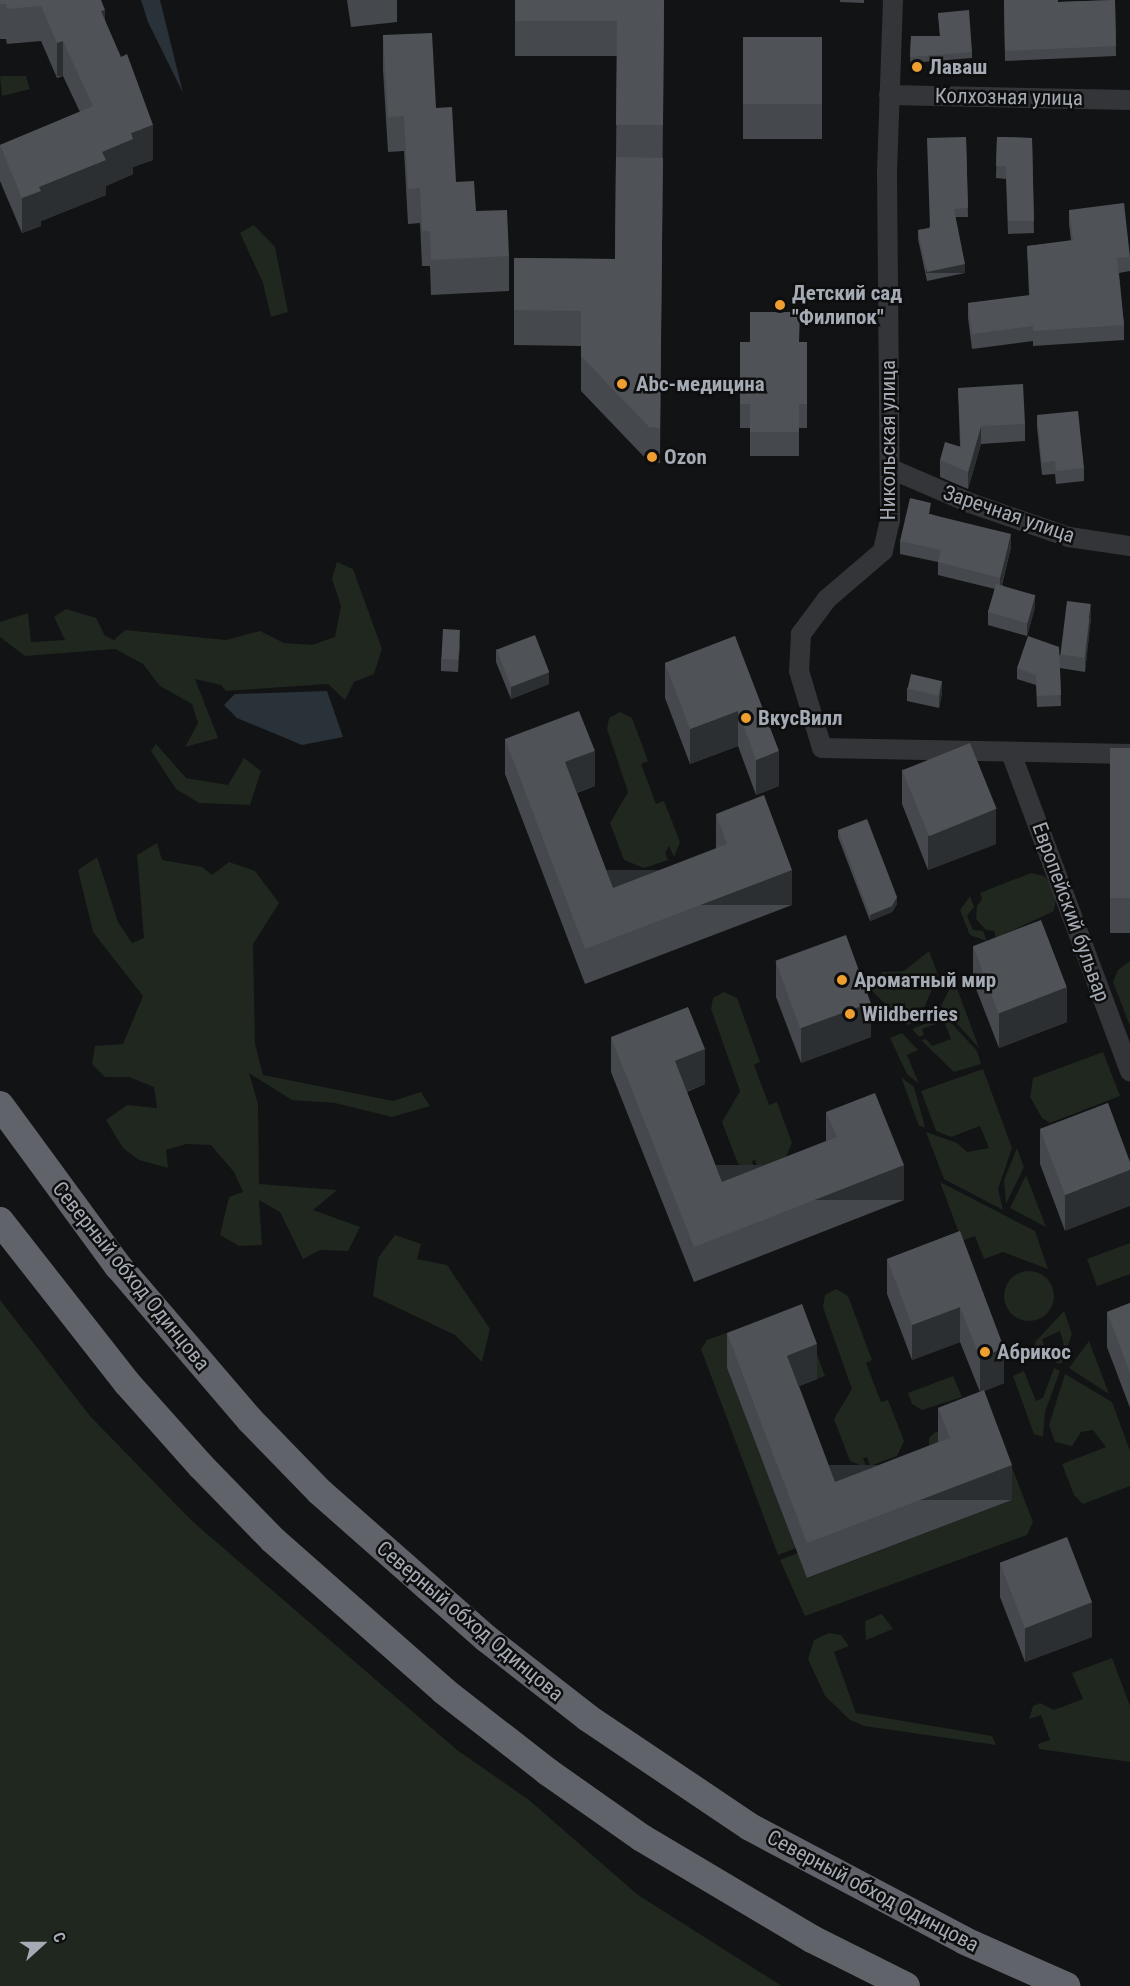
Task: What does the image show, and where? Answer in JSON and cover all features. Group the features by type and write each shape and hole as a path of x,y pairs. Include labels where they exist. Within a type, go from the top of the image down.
{"highway":[{"name":"Северный обход Одинцова","path":"0,1104 105,1248 178,1339 273,1444 399,1564 588,1718 679,1782 844,1880 965,1941 1066,1986"},
{"path":"0,1221 127,1383 201,1466 273,1540 444,1691 548,1772 642,1838 802,1933 906,1986"}],"street":[{"name":"Никольская улица","path":"893,0 889,95 890,520 883,551 826,599 801,634 799,672 822,748 1130,754"},
{"name":"Колхозная улица","path":"889,95 1130,100"},
{"name":"Заречная улица","path":"891,469 970,503 1069,537 1130,546"},
{"name":"Европейский бульвар","path":"1011,753 1130,1072"}],"shaded area":[{"path":"141,0 160,0 183,93 148,22"},
{"path":"0,76 26,76 30,89 2,96"},
{"path":"254,225 275,247 288,312 271,317 263,283 240,233"},
{"path":"337,562 353,569 382,649 374,674 354,682 345,700 328,684 226,691 221,685 195,679 218,738 185,747 198,723 192,704 160,686 143,664 115,649 25,656 0,637 0,622 28,613 31,642 65,640 54,617 66,609 96,618 105,636 114,640 125,630 226,640 260,631 284,643 312,645 335,637 341,606 332,579"},
{"path":"327,691 343,737 302,745 237,718 224,705 235,694"},
{"path":"620,712 632,718 648,761 641,764 656,804 664,801 680,842 674,857 669,846 665,853 668,860 644,868 624,860 610,823 628,792 607,729 609,718"},
{"path":"156,744 186,778 228,785 244,758 261,771 250,805 199,803 176,789 151,751"},
{"path":"157,843 162,860 202,867 212,875 229,862 255,871 279,903 253,944 255,1044 263,1075 393,1101 421,1092 430,1106 392,1117 335,1103 292,1100 249,1073 258,1104 259,1184 337,1190 313,1210 360,1227 348,1251 320,1250 303,1259 280,1212 259,1200 262,1245 239,1246 220,1235 229,1197 243,1192 234,1172 211,1145 186,1144 166,1150 168,1168 139,1160 123,1148 106,1120 127,1105 157,1108 154,1087 129,1077 105,1077 92,1064 95,1046 123,1044 143,996 93,932 78,870 97,857 118,922 132,943 144,938 137,855"},
{"path":"1031,873 1044,876 1050,882 1056,898 1054,911 996,938 994,931 986,930 976,919 977,906 982,899 980,893"},
{"path":"970,896 974,907 967,916 973,930 983,931 987,941 970,935 960,910"},
{"path":"929,951 938,975 919,1020 907,1025 872,991 882,972 904,971"},
{"path":"1130,961 1130,1026 1113,982 1118,970"},
{"path":"954,980 979,1048 941,1006"},
{"path":"724,992 737,998 760,1062 754,1065 769,1105 777,1102 792,1143 785,1159 758,1169 755,1160 752,1161 755,1170 738,1164 722,1122 740,1091 711,1009 713,998"},
{"path":"940,1011 977,1051 981,1064 954,1072 921,1040 926,1039 932,1046 951,1039 944,1021 922,1029 924,1035 919,1037 912,1029 934,1020"},
{"path":"902,1033 918,1050 907,1055 919,1084 907,1074 890,1038"},
{"path":"1103,1052 1120,1096 1050,1123 1042,1118 1030,1097 1033,1078"},
{"path":"983,1069 1012,1148 998,1189 1003,1210 944,1179 926,1132 957,1143 967,1152 989,1148 980,1126 951,1137 936,1131 921,1091"},
{"path":"901,1077 914,1087 925,1127 919,1126"},
{"path":"1017,1148 1024,1167 1006,1204 1004,1180"},
{"path":"1026,1175 1046,1227 1010,1208"},
{"path":"940,1182 1035,1231 1048,1269 1003,1252 984,1259 975,1236 962,1241"},
{"path":"395,1235 421,1244 417,1259 447,1265 490,1329 482,1362 455,1335 373,1296 378,1258"},
{"path":"1130,1243 1130,1274 1097,1286 1087,1259"},
{"path":"1029,1271 1038,1273 1049,1282 1054,1296 1052,1305 1043,1316 1029,1321 1020,1319 1009,1310 1004,1296 1006,1287 1015,1276"},
{"path":"836,1289 848,1296 872,1360 866,1363 881,1402 888,1400 904,1441 897,1456 870,1466 867,1457 863,1458 867,1468 850,1461 834,1419 852,1389 823,1307 825,1295"},
{"path":"0,1300 90,1416 192,1521 457,1750 529,1800 638,1895 782,1986 0,1986"},
{"path":"795,1308 801,1312 825,1376 817,1379 802,1340 727,1368 796,1548 778,1555 701,1349 707,1340"},
{"path":"1064,1311 1072,1334 1061,1364 1051,1361 1052,1355 1065,1349 1060,1331 1042,1339 1048,1359 1037,1357 1022,1362 1018,1352 1033,1350 1036,1341"},
{"path":"1089,1341 1109,1394 1069,1368"},
{"path":"1054,1368 1060,1371 1045,1412 1043,1437 1034,1434 1013,1376 1024,1371 1036,1401 1043,1398"},
{"path":"1065,1374 1112,1402 1130,1451 1130,1486 1083,1504 1074,1495 1062,1464 1106,1447 1093,1430 1081,1432 1072,1446 1055,1442 1049,1425"},
{"path":"953,1376 962,1397 922,1410 912,1404 908,1393"},
{"path":"981,1416 995,1423 1033,1522 1027,1535 805,1616 780,1560 798,1553 808,1578 1012,1500 929,1452 929,1438 934,1433"},
{"path":"882,1614 893,1629 866,1640 865,1621"},
{"path":"829,1633 841,1635 849,1646 834,1652 856,1713 992,1736 996,1745 864,1726 850,1720 825,1696 808,1659 814,1640"},
{"path":"1112,1658 1130,1706 1130,1762 1039,1749 1038,1744 1050,1740 1041,1715 1029,1719 1033,1706 1040,1703 1054,1710 1083,1699 1072,1673"}],"building":[{"path":"0,0 101,0 105,10 101,11 121,57 127,54 153,125 131,133 133,139 102,152 106,160 39,187 41,191 22,198 0,145 93,106 63,41 57,43 41,6 7,9 6,4 0,4"},
{"path":"515,0 664,0 663,125 616,125 617,21 515,21"},
{"path":"1004,0 1058,0 1058,2 1115,0 1116,46 1005,51"},
{"path":"969,10 972,52 910,57 911,36 940,36 938,13"},
{"path":"432,33 436,108 452,107 456,182 474,181 476,211 507,210 509,256 431,260 430,231 422,231 420,188 408,189 404,116 388,117 383,35"},
{"path":"743,37 822,37 822,104 743,104"},
{"path":"966,137 968,208 954,209 965,264 927,272 918,230 930,228 927,138"},
{"path":"997,137 1032,138 1034,221 1008,221 1006,166 996,166"},
{"path":"616,157 663,158 660,428 649,427 581,356 581,311 514,310 514,258 615,259"},
{"path":"1124,203 1130,257 1117,258 1124,325 1033,331 1033,326 972,334 968,303 1030,295 1027,246 1073,240 1069,210"},
{"path":"750,312 800,312 799,342 807,342 807,404 799,404 799,432 750,432 750,404 740,404 740,342 750,342"},
{"path":"1023,384 1025,424 981,426 968,472 940,460 945,442 961,447 958,388"},
{"path":"1078,411 1084,468 1056,471 1055,461 1042,463 1037,415"},
{"path":"910,498 931,503 929,514 1011,534 1000,578 938,562 941,550 900,541"},
{"path":"996,584 1035,595 1027,623 988,612"},
{"path":"1067,601 1091,604 1084,658 1060,655"},
{"path":"443,629 460,630 458,660 441,659"},
{"path":"535,635 549,672 511,687 497,650"},
{"path":"735,636 779,751 756,760 738,711 690,729 665,663"},
{"path":"1028,636 1059,647 1061,695 1037,696 1036,675 1017,668"},
{"path":"911,674 942,681 939,696 908,689"},
{"path":"579,711 595,751 565,762 613,888 727,844 716,814 764,795 792,870 585,949 505,739"},
{"path":"970,743 997,809 929,836 902,770"},
{"path":"1110,748 1130,748 1130,898 1110,898"},
{"path":"867,819 897,897 892,906 870,915 838,830"},
{"path":"1041,920 1067,987 999,1013 973,946"},
{"path":"846,935 871,1003 800,1028 776,961"},
{"path":"688,1007 705,1049 675,1061 722,1182 837,1137 826,1112 875,1093 904,1165 694,1247 611,1037"},
{"path":"1108,1103 1130,1162 1130,1170 1065,1195 1040,1129"},
{"path":"960,1231 1004,1348 980,1358 960,1307 912,1325 887,1259"},
{"path":"1130,1303 1130,1373 1107,1312"},
{"path":"802,1304 817,1344 787,1356 835,1482 950,1438 938,1408 984,1390 1012,1465 807,1543 727,1333"},
{"path":"1067,1537 1092,1602 1025,1628 1000,1563"}],"place":[{"name":"Лаваш","path":"917,67"},
{"name":"Детский сад \"Филипок\"","path":"780,305"},
{"name":"Abc-медицина","path":"622,384"},
{"name":"Ozon","path":"652,457"},
{"name":"ВкусВилл","path":"746,718"},
{"name":"Ароматный мир","path":"842,980"},
{"name":"Wildberries","path":"850,1014"},
{"name":"Абрикос","path":"985,1352"}]}
